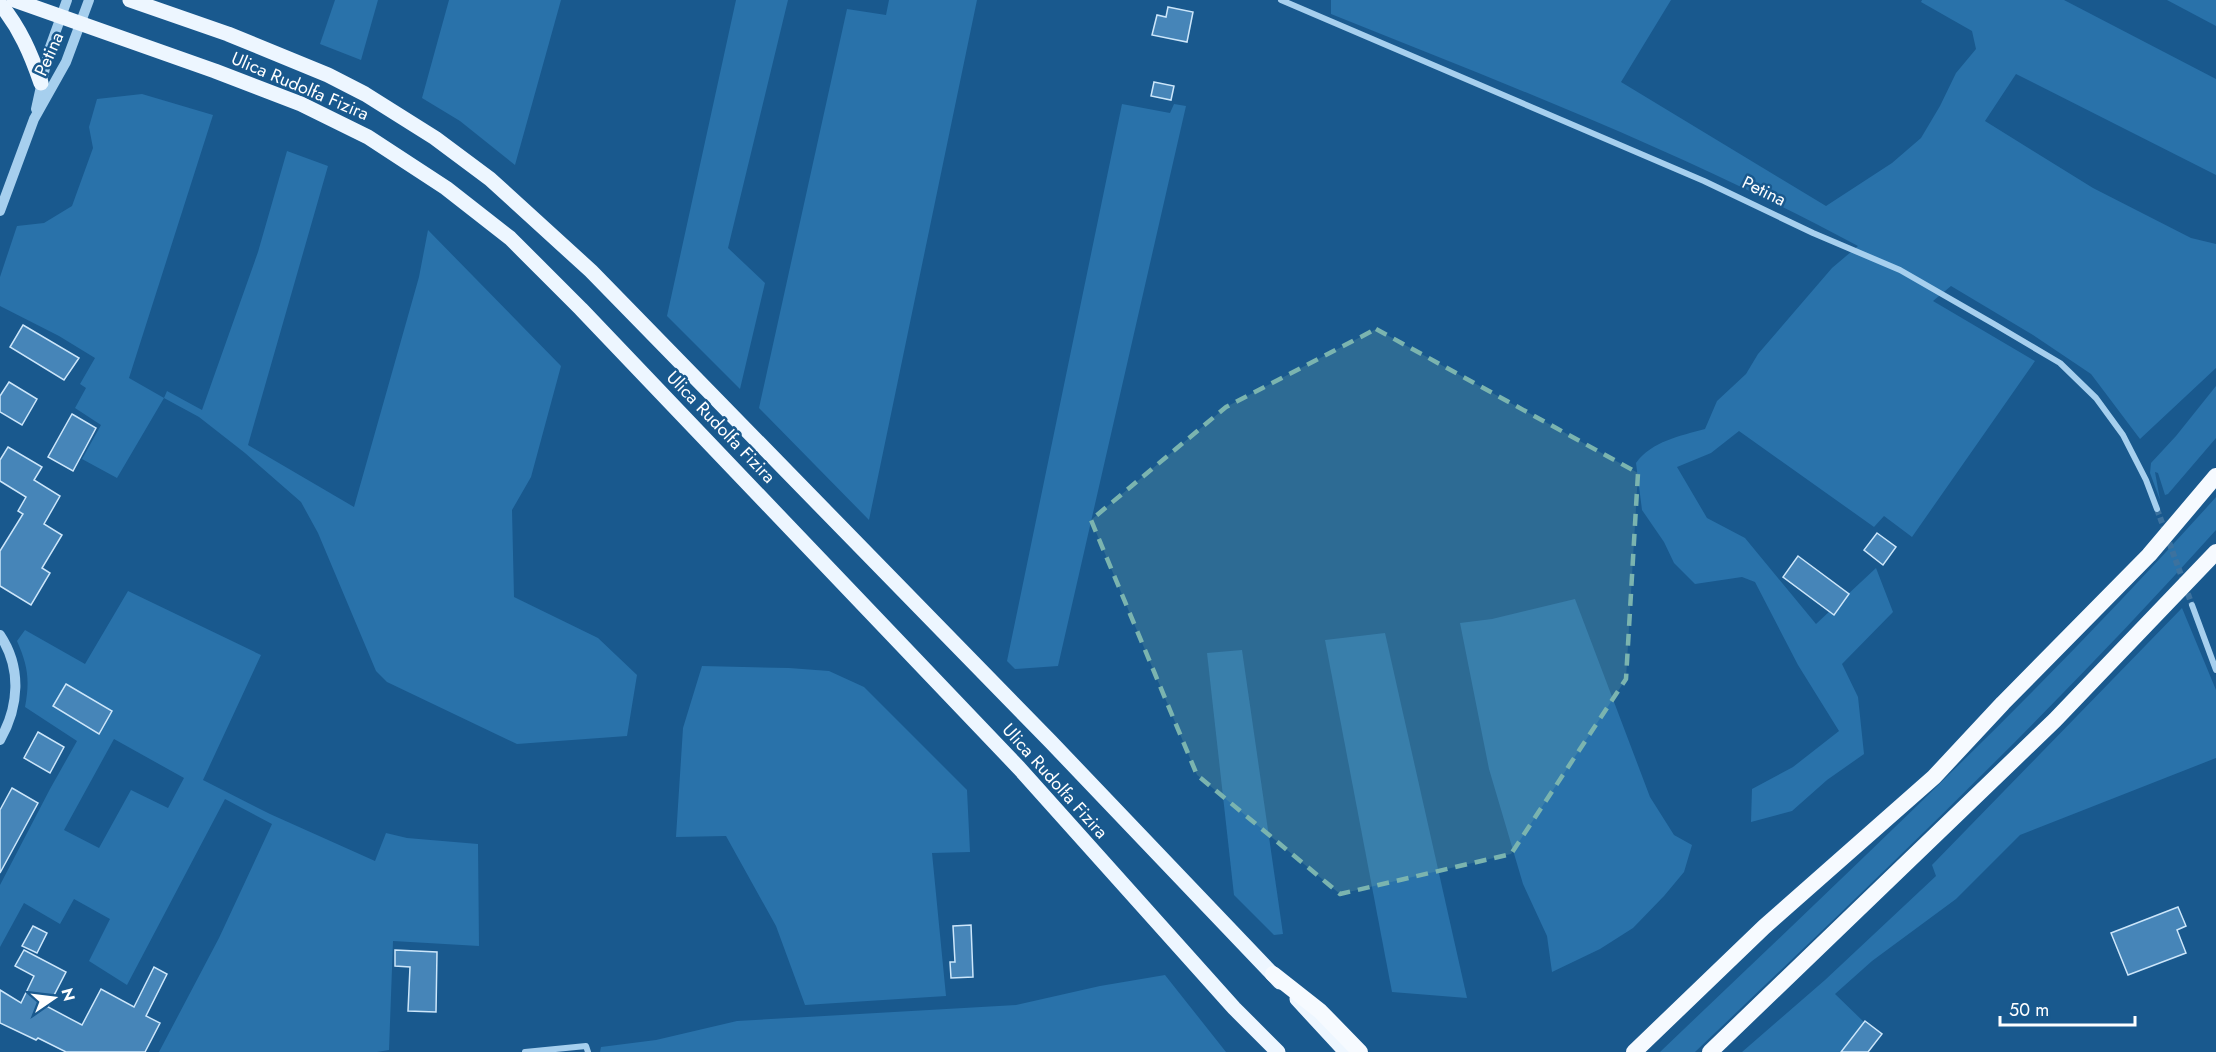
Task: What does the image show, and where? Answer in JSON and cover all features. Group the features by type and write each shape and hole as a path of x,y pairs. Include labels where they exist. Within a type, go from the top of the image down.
{"highway":[{"path":"1634,1052 1764,927 1934,777 2003,703 2149,555 2216,476"},
{"path":"1710,1052 2055,720 2216,552"},
{"path":"1274,974 1320,1011 1360,1052"}],"main road":[{"name":"Ulica Rudolfa Fizira","path":"14,0 215,70 301,104 368,136 446,188 510,238 581,309 1018,768 1234,1008 1278,1052"},
{"name":"Ulica Rudolfa Fizira","path":"130,0 157,5 328,75 365,94 435,138 490,179 591,271 1043,734 1346,1052"},
{"path":"0,4 13,20 27,46 41,83"}],"street":[{"name":"Petina","path":"34,119 49,50 67,0"},
{"name":"Petina","path":"0,211 34,119 66,62 89,0"},
{"name":"Petina","path":"1281,0 1704,181 1813,233 1899,270 2060,363 2096,398 2123,435 2146,480 2157,509"},
{"path":"2192,605 2216,670"},
{"path":"0,635 15,671 16,689 14,706 0,740"},
{"path":"525,1052 586,1046 588,1052"}],"highlighted area":[{"path":"1376,329 1638,473 1626,679 1511,854 1340,894 1197,775 1091,520 1226,407"}],"shaded area":[{"path":"335,0 378,0 361,60 320,44"},
{"path":"449,0 561,0 515,165 460,121 422,98"},
{"path":"736,0 788,0 728,248 765,283 740,389 667,316"},
{"path":"889,0 977,0 869,520 759,408 847,9 886,15"},
{"path":"1331,0 1671,0 1621,82 1826,206 1892,163 1921,138 1956,73 1976,49 1972,31 1921,2 1922,0 2064,0 2216,79 2216,175 2016,74 1985,121 2093,188 2191,238 2216,244 2216,368 2140,439 2091,374 2033,335 1951,286 1933,301 2035,361 1912,537 1884,516 1874,527 1739,431 1711,453 1677,467 1707,518 1745,538 1816,624 1876,568 1893,612 1842,664 1858,697 1864,754 1827,780 1792,811 1751,822 1752,789 1793,767 1839,731 1798,665 1755,582 1742,577 1695,584 1674,563 1664,542 1642,510 1636,463 1658,444 1705,429 1717,401 1746,374 1758,354 1832,268 1858,246 1664,151 1331,14"},
{"path":"2167,0 2216,0 2216,26"},
{"path":"142,94 213,115 129,378 164,398 117,478 82,459 101,425 75,408 86,388 80,384 95,358 59,336 0,306 0,277 17,226 44,223 72,206 93,148 89,127 97,99"},
{"path":"1122,104 1170,113 1174,104 1186,106 1058,666 1015,669 1007,661"},
{"path":"287,151 328,166 248,445 354,507 419,277 428,230 561,366 531,477 512,510 514,597 598,638 637,675 627,736 517,744 387,682 376,671 318,533 301,502 199,417 164,398 167,391 202,410 258,252"},
{"path":"2216,386 2216,438 2168,494 2165,495 2158,473 2155,472 2160,500 2150,473 2151,463"},
{"path":"2216,497 2216,530 2026,731 1695,1052 1660,1052 1873,849 2013,711 2150,570"},
{"path":"128,591 261,655 203,780 270,814 375,861 386,833 407,838 478,844 479,946 393,941 389,1050 377,1052 159,1052 219,938 272,824 225,799 127,985 89,961 110,919 74,899 60,924 24,903 0,947 0,885 77,741 25,707 27,673 17,641 25,630 85,664","holes":["114,739 184,778 168,808 131,790 99,848 64,830"]},
{"path":"1575,599 1650,797 1674,835 1692,845 1684,872 1633,928 1600,949 1552,972 1547,936 1523,884 1489,769 1460,623 1492,619"},
{"path":"2182,608 2216,690 2216,758 2020,835 1956,899 1872,961 1835,994 1866,1024 1843,1052 1742,1052 1825,980 1936,876 1932,865"},
{"path":"1385,633 1467,998 1392,992 1325,640"},
{"path":"1242,650 1283,934 1274,935 1234,895 1207,653"},
{"path":"702,666 829,671 864,687 967,790 970,852 932,853 946,996 805,1005 776,926 726,836 676,837 683,728"},
{"path":"1165,975 1226,1052 600,1052 601,1047 656,1040 737,1021 1016,1005 1100,986"}],"building":[{"path":"1168,7 1193,12 1187,42 1152,35 1157,15 1166,17"},
{"path":"1154,82 1174,86 1171,100 1151,96"},
{"path":"23,325 79,358 64,380 10,347"},
{"path":"9,382 37,399 22,425 0,412 0,396"},
{"path":"72,414 96,428 73,471 48,457"},
{"path":"8,447 42,467 34,480 60,496 44,524 62,535 42,568 50,573 31,605 0,586 0,551 23,514 18,511 26,497 0,481 0,460"},
{"path":"1877,533 1896,547 1883,565 1864,550"},
{"path":"1798,556 1849,594 1834,615 1783,577"},
{"path":"66,684 112,711 99,734 53,706"},
{"path":"38,732 64,747 50,773 24,758"},
{"path":"12,788 38,803 0,873 0,810"},
{"path":"2178,907 2186,926 2177,930 2186,953 2128,975 2111,933"},
{"path":"971,925 973,977 951,978 950,962 955,962 953,926"},
{"path":"33,926 47,933 37,953 22,946"},
{"path":"24,950 66,972 48,1007 82,1025 101,989 134,1007 154,967 167,974 146,1016 160,1023 145,1052 66,1052 0,1023 0,990 21,1003 34,976 15,966"},
{"path":"395,950 437,952 436,1012 408,1011 410,967 395,966"},
{"path":"1865,1021 1882,1034 1868,1052 1841,1052"}],"tunnel":[{"path":"2157,509 2192,605"}]}
